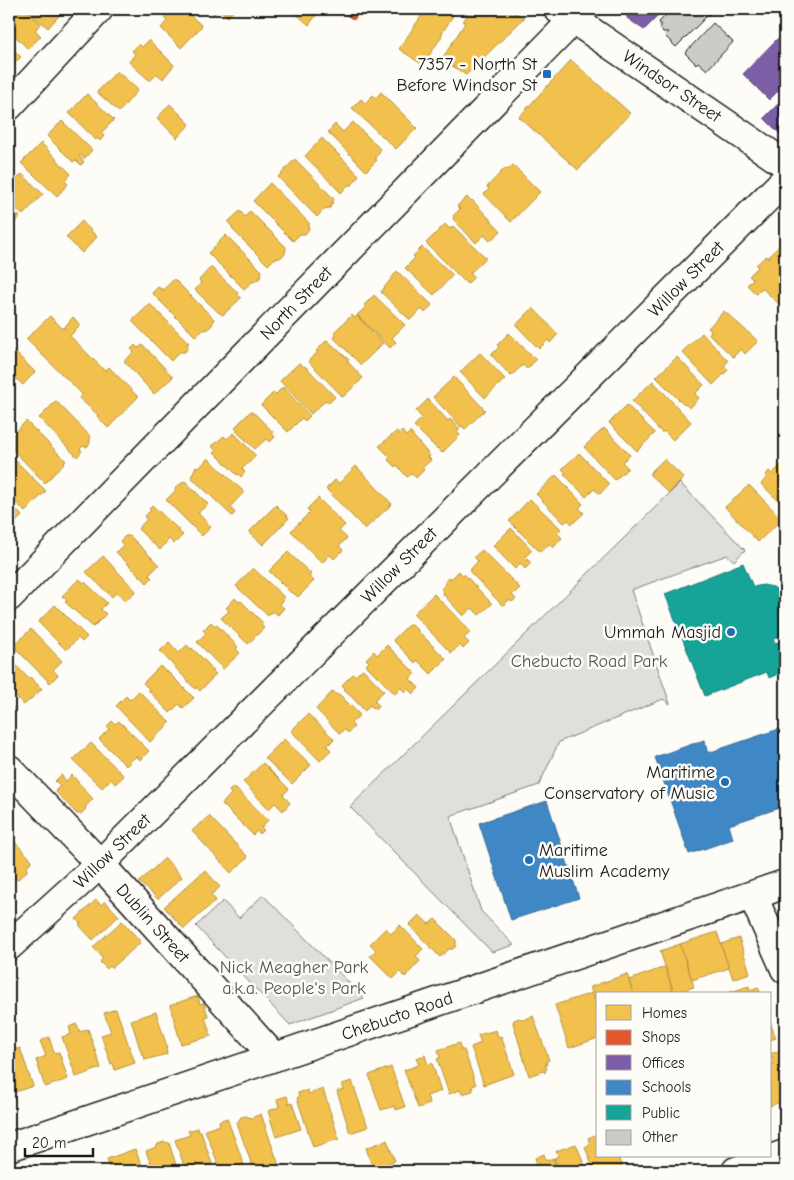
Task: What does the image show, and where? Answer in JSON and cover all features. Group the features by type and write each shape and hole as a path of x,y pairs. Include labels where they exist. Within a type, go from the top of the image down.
{"street":[{"path":"9,106 100,9"},
{"name":"Windsor Street","path":"572,12 785,164"},
{"name":"North Street","path":"9,597 572,12"},
{"name":"Willow Street","path":"9,946 100,864 785,180"},
{"name":"Dublin Street","path":"9,769 100,864 274,1057"},
{"name":"Chebucto Road","path":"9,1147 785,884"},
{"path":"753,896 785,969"},
{"path":"736,1171 785,1154"}],"green space":[{"name":"Chebucto Road Park","path":"680,483 745,550 734,561 727,555 631,590 670,704 663,699 559,742 539,785 450,816 481,911 514,945 492,952 350,807"},
{"name":"Nick Meagher Park a.k.a. People's Park","path":"263,895 364,998 290,1025 196,926 223,901 239,918"}],"building: Homes":[{"path":"9,9 25,9 41,24 35,30 41,36 28,49 9,30"},
{"path":"26,9 63,9 64,10 48,28"},
{"path":"172,9 175,13 179,9 184,9 202,26 181,48 161,28 167,21 164,18"},
{"path":"209,9 219,9 214,14"},
{"path":"219,9 235,9 228,17"},
{"path":"298,9 321,9 309,25 295,13"},
{"path":"426,9 445,9 454,14 423,65 399,49"},
{"path":"471,9 510,9 524,18 466,75 442,59 465,23 463,22"},
{"path":"149,40 174,65 163,79 157,74 150,81 129,62 135,54 132,51 139,44 142,47"},
{"path":"9,45 21,57 14,64 9,60"},
{"path":"571,60 630,113 578,170 519,117"},
{"path":"117,71 138,90 119,112 97,92"},
{"path":"381,92 417,128 396,149 352,108 361,99 365,103 373,95 376,98"},
{"path":"87,94 114,120 101,133 104,136 100,141 97,138 96,140 69,113"},
{"path":"170,104 190,124 177,138 157,118"},
{"path":"62,121 92,150 84,159 81,155 79,156 84,162 81,165 76,160 73,162 47,136"},
{"path":"353,122 380,149 375,158 377,160 366,171 328,132 335,124 343,132"},
{"path":"322,138 359,175 352,185 348,185 341,193 305,156"},
{"path":"41,143 71,174 65,181 68,184 57,196 21,163"},
{"path":"295,159 334,199 330,208 324,209 317,217 278,177"},
{"path":"513,165 540,192 511,222 484,194 489,189 487,187 505,168 507,170"},
{"path":"22,174 43,194 23,215 9,202 9,182 13,178 15,181"},
{"path":"270,183 310,224 305,234 300,234 293,241 253,201"},
{"path":"467,197 501,231 490,241 484,235 476,243 453,219 453,216 460,209 457,206"},
{"path":"9,207 20,217 9,229"},
{"path":"240,211 245,217 250,211 286,247 285,254 280,258 274,259 268,265 232,229 228,222"},
{"path":"82,221 97,237 82,253 66,237"},
{"path":"445,224 450,229 453,226 486,258 470,273 474,277 467,284 426,243"},
{"path":"226,235 262,271 260,278 244,289 208,253"},
{"path":"783,245 785,248 785,304 782,307 762,288 756,294 747,285 753,279 749,276 758,267 756,265 766,256 768,258 779,246"},
{"path":"422,247 453,275 434,295 405,268"},
{"path":"211,267 241,298 223,315 195,290 201,283 199,280"},
{"path":"397,271 432,305 425,313 422,309 410,320 381,292"},
{"path":"174,279 214,319 208,329 203,330 196,337 152,293 158,287 163,290"},
{"path":"374,295 405,325 392,338 396,342 390,348 357,315 366,307 364,305"},
{"path":"150,304 189,343 185,352 179,352 171,361 132,321"},
{"path":"533,308 558,334 550,343 548,340 539,349 516,325"},
{"path":"724,311 758,341 745,354 741,349 733,357 709,334 711,331 708,328"},
{"path":"352,315 355,318 357,316 383,343 361,365 334,338 336,335 334,332"},
{"path":"50,316 63,329 73,317 80,325 70,336 105,371 109,367 138,397 108,428 98,415 79,398 82,394 26,339"},
{"path":"509,333 536,360 527,369 523,365 511,376 491,355 499,347 497,345"},
{"path":"702,333 728,361 724,366 728,370 713,385 682,352"},
{"path":"327,340 349,360 347,361 363,378 343,397 308,361"},
{"path":"135,345 138,348 143,345 173,377 154,394 124,361 134,352 131,349"},
{"path":"14,351 35,372 23,385 9,372 9,357"},
{"path":"480,353 505,379 485,398 460,372"},
{"path":"677,357 704,385 695,394 699,398 690,408 684,405 656,377"},
{"path":"299,363 305,366 335,397 329,403 326,400 311,414 280,381"},
{"path":"454,377 485,410 465,429 433,397"},
{"path":"653,381 691,422 673,440 664,431 662,433 632,401"},
{"path":"283,387 310,416 305,421 302,418 288,432 261,405 273,393 275,395"},
{"path":"428,399 448,421 450,419 460,429 457,432 460,435 442,453 414,426 422,418 416,411"},
{"path":"56,401 91,437 90,443 87,447 83,446 80,449 82,451 77,457 39,418"},
{"path":"627,405 655,433 637,451 609,423"},
{"path":"251,411 273,432 275,437 270,442 266,439 255,449 236,431 238,430 235,427"},
{"path":"26,421 66,461 45,483 9,446 9,439"},
{"path":"604,428 630,455 622,462 628,468 615,480 584,447"},
{"path":"397,431 399,434 402,431 406,436 410,432 430,456 428,457 431,460 422,468 424,470 416,478 412,473 407,477 397,465 395,467 388,460 390,457 379,446"},
{"path":"234,433 256,456 242,469 245,472 241,477 214,452 216,451 212,446 224,436 227,439"},
{"path":"579,453 609,484 600,494 594,489 586,497 564,474 566,473 562,469"},
{"path":"9,454 46,491 25,512 9,495"},
{"path":"208,458 244,492 230,507 235,513 232,516 191,477 196,466 200,467"},
{"path":"664,459 684,478 669,493 649,474"},
{"path":"781,465 785,468 785,507 761,484 769,471 772,474"},
{"path":"356,466 392,504 365,529 326,489 335,480 339,483"},
{"path":"556,475 583,504 579,508 584,513 572,524 568,520 564,523 536,494"},
{"path":"185,481 208,504 198,513 211,527 202,536 166,500 175,491 176,487"},
{"path":"749,485 782,519 758,542 725,507"},
{"path":"318,498 345,525 339,531 347,538 339,546 343,550 334,559 330,555 322,563 291,531 310,512 307,509"},
{"path":"530,499 561,529 557,533 562,538 553,548 549,544 540,552 509,521"},
{"path":"9,502 22,516 9,529"},
{"path":"152,505 183,535 174,544 169,539 160,550 138,529 147,519 144,517 151,510 149,509"},
{"path":"276,505 289,518 263,545 249,532"},
{"path":"511,528 532,550 525,557 531,563 525,569 520,563 515,569 493,546"},
{"path":"125,536 130,536 159,565 149,575 152,578 147,583 116,552 123,545 120,541"},
{"path":"482,550 520,588 512,595 516,599 512,602 509,600 503,606 469,571 478,561 474,557"},
{"path":"288,552 311,574 309,576 314,581 298,597 291,593 269,571"},
{"path":"103,556 136,591 125,601 117,592 112,597 86,572"},
{"path":"253,568 285,598 279,604 284,608 278,615 273,611 268,616 236,586"},
{"path":"459,571 492,604 479,615 472,608 463,616 443,594 444,592 441,589 446,583 445,581 450,577 451,579"},
{"path":"79,579 85,582 107,603 101,609 106,614 93,627 65,602 67,600 62,596"},
{"path":"434,594 471,632 464,638 469,643 463,649 460,645 451,653 413,614"},
{"path":"235,598 239,602 241,601 263,623 261,625 264,628 248,644 221,618 229,611 226,608"},
{"path":"55,605 87,637 82,642 78,638 66,650 38,622"},
{"path":"211,622 215,626 216,624 238,647 236,649 240,653 223,669 197,642 206,633 203,630"},
{"path":"410,623 446,659 431,674 417,660 415,663 393,640"},
{"path":"31,629 62,661 53,670 58,675 50,683 13,646"},
{"path":"169,642 179,653 187,645 192,648 214,670 212,671 216,674 200,691 196,687 195,689 160,651"},
{"path":"387,645 415,673 410,679 419,688 413,694 408,689 405,692 401,688 395,694 366,665 369,662 366,659 374,651 377,655"},
{"path":"9,658 29,679 30,677 42,689 24,705 9,689"},
{"path":"160,666 194,698 183,708 179,704 170,713 143,683"},
{"path":"363,669 384,691 374,700 379,706 375,710 370,705 365,711 342,685 353,674 355,676"},
{"path":"139,691 170,723 150,742 116,706 126,696 130,700"},
{"path":"333,691 337,695 339,694 360,715 351,723 354,727 348,733 344,729 340,734 316,709"},
{"path":"9,703 14,709 10,713 9,711"},
{"path":"308,714 334,739 327,746 331,750 320,761 291,731"},
{"path":"112,721 115,724 119,721 149,751 140,760 136,756 126,766 99,739 109,729 107,726"},
{"path":"284,739 311,765 292,784 265,758"},
{"path":"91,743 124,776 115,784 111,779 102,788 73,760"},
{"path":"263,763 289,789 283,795 290,803 283,811 275,803 269,809 243,782"},
{"path":"61,775 66,781 72,775 93,799 81,814 77,814 55,791 60,786 55,781"},
{"path":"234,787 268,820 261,828 264,830 260,834 257,831 253,835 222,804 231,794 229,791"},
{"path":"209,816 248,857 231,873 192,831"},
{"path":"9,836 32,860 27,867 27,871 17,880 9,872"},
{"path":"165,858 182,877 158,899 139,882"},
{"path":"205,870 220,887 211,895 216,900 184,929 164,907"},
{"path":"96,900 101,905 105,901 119,916 93,940 76,919"},
{"path":"419,915 429,924 435,919 456,940 456,946 440,957 409,925"},
{"path":"122,921 141,942 112,968 110,966 107,969 100,962 103,958 93,947"},
{"path":"400,925 423,949 416,956 420,961 405,977 400,972 393,979 370,956 376,950 370,944 386,928 391,934"},
{"path":"717,932 729,968 692,980 680,944"},
{"path":"739,938 750,973 733,979 721,944"},
{"path":"680,944 694,987 674,992 660,951"},
{"path":"665,967 673,992 632,992 629,980"},
{"path":"627,974 632,992 596,992 596,1005 590,987"},
{"path":"749,986 750,990 758,987 760,992 731,992"},
{"path":"592,993 596,1005 596,1039 569,1048 555,1005"},
{"path":"198,996 200,1004 204,1003 208,1016 205,1017 211,1036 181,1044 170,1005"},
{"path":"116,1009 135,1063 115,1070 101,1035 111,1032 104,1013"},
{"path":"156,1012 167,1047 167,1054 145,1060 131,1020"},
{"path":"533,1016 549,1060 546,1062 547,1065 545,1065 547,1069 545,1073 543,1071 529,1076 513,1023 514,1020 519,1018 523,1020"},
{"path":"77,1024 80,1032 88,1029 101,1068 76,1077 62,1037 71,1034 69,1027"},
{"path":"772,1027 776,1038 772,1039"},
{"path":"496,1030 498,1037 501,1036 514,1074 484,1085 471,1047 481,1043 478,1035"},
{"path":"49,1037 54,1053 59,1052 68,1079 45,1087 36,1060 46,1056 40,1041"},
{"path":"459,1043 461,1050 464,1050 476,1085 472,1086 473,1091 462,1094 460,1090 449,1094 437,1059 440,1058 438,1050"},
{"path":"20,1048 33,1086 9,1094 9,1051"},
{"path":"785,1049 785,1100 772,1105 772,1064 774,1064 772,1053"},
{"path":"425,1055 428,1065 432,1063 441,1091 427,1096 430,1104 418,1108 404,1070 419,1065 416,1058"},
{"path":"391,1067 405,1107 396,1110 395,1106 381,1110 369,1075"},
{"path":"352,1081 368,1127 350,1133 337,1091 344,1089 342,1084"},
{"path":"323,1089 339,1139 313,1147 297,1098 299,1097 298,1093 308,1090 309,1094"},
{"path":"287,1096 289,1104 292,1103 301,1129 276,1137 268,1111 279,1107 277,1099"},
{"path":"261,1114 281,1171 254,1171 237,1123 241,1117 251,1118"},
{"path":"227,1118 244,1165 241,1165 242,1170 239,1171 236,1171 235,1168 221,1171 205,1130 220,1125 219,1121"},
{"path":"198,1128 212,1164 198,1168 197,1164 185,1168 175,1140 190,1135 188,1131"},
{"path":"596,1135 596,1158 619,1158 623,1171 594,1171 585,1147 590,1144 588,1138"},
{"path":"387,1140 395,1161 373,1169 366,1148"},
{"path":"164,1142 169,1143 178,1171 153,1171 146,1151"},
{"path":"576,1144 587,1171 559,1171 554,1158 559,1156 556,1151"},
{"path":"135,1149 144,1171 110,1171 107,1159"},
{"path":"544,1154 546,1161 553,1158 558,1171 530,1171 529,1167 537,1164 535,1158"}],"building: Shops":[{"path":"337,9 361,9 354,20"}],"building: Offices":[{"path":"626,9 665,9 644,30 627,18"},
{"path":"778,38 785,45 785,84 769,100 743,74"},
{"path":"785,90 785,135 783,137 764,118 783,99 780,95"}],"building: Schools":[{"name":"Maritime Conservatory of Music","path":"785,727 785,806 729,825 733,839 689,854 655,757 704,740 708,753"},
{"name":"Maritime Muslim Academy","path":"547,801 579,898 511,920 479,823"}],"building: Public":[{"name":"Ummah Masjid","path":"743,563 753,587 763,585 773,587 785,597 785,629 781,635 773,639 775,643 785,642 785,671 769,678 767,672 705,696 665,594"}],"building: Other":[{"path":"672,9 713,10 676,47 665,36 668,32 663,32 659,22"},
{"path":"713,23 733,42 707,70 698,62 696,64 685,53"}],"place":[{"name":"7357 - North St Before Windsor St","path":"547,74"},
{"name":"Ummah Masjid","path":"731,632"},
{"name":"Maritime Conservatory of Music","path":"725,782"},
{"name":"Maritime Muslim Academy","path":"529,860"}]}
